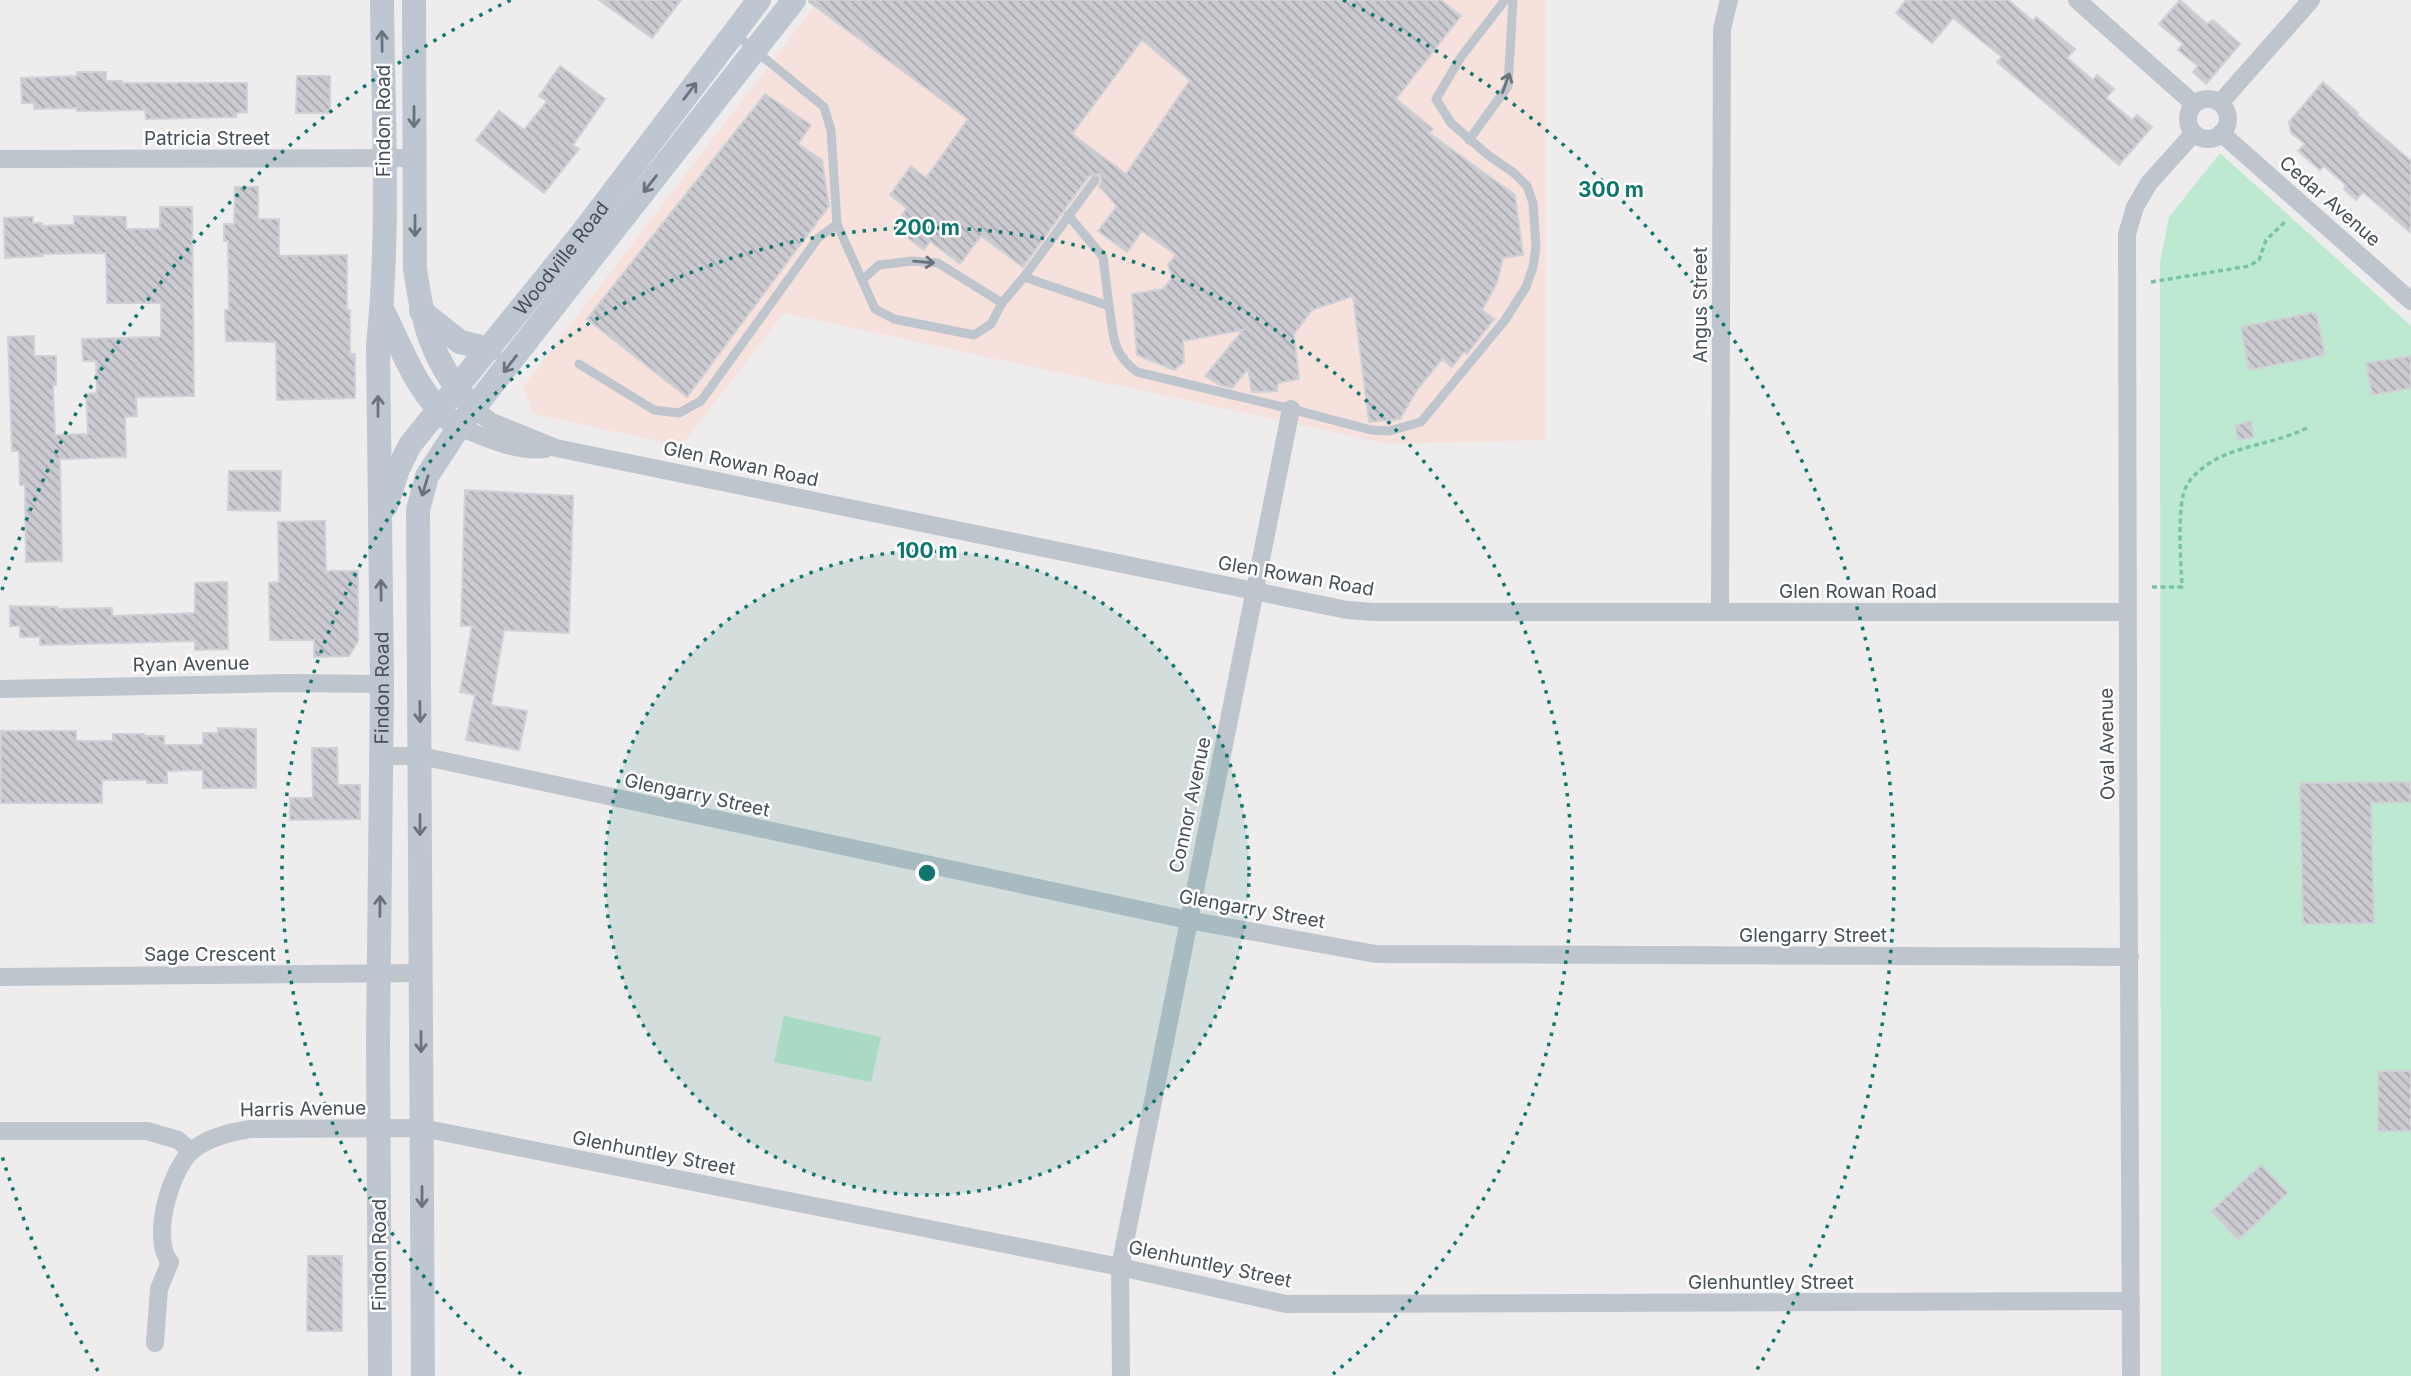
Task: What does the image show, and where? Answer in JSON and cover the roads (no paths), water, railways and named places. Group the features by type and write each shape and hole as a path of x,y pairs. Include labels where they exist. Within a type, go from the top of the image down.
{"main road":[{"name":"Findon Road","path":"380,1376 378,1129 382,684 378,345 382,309 384,158 382,0"},
{"name":"Findon Road","path":"414,0 415,269 421,311 441,366 457,389 467,418 428,476 418,510 423,1376"},
{"name":"Woodville Road","path":"380,523 398,469 410,445 582,233 759,0"},
{"name":"Woodville Road","path":"467,418 794,0"},
{"path":"382,309 417,383 439,411 467,418"},
{"path":"421,311 460,342 490,349"}],"street":[{"name":"Angus Street","path":"1720,611 1722,29 1729,0"},
{"path":"2077,0 2194,104"},
{"path":"2220,103 2311,0"},
{"path":"2210,99 2220,103 2227,117 2226,126 2221,133 2208,139 2193,133 2188,123 2189,112 2194,104 2210,99"},
{"name":"Oval Avenue","path":"2131,1376 2126,612 2127,234 2135,207 2149,183 2193,133"},
{"name":"Cedar Avenue","path":"2221,133 2411,301"},
{"name":"Patricia Street","path":"0,159 414,158"},
{"name":"Connor Avenue","path":"1121,1376 1120,1267 1291,409"},
{"name":"Glen Rowan Road","path":"467,418 492,440 531,450 556,447 1347,610 2126,612"},
{"name":"Ryan Avenue","path":"0,689 287,683 382,684"},
{"name":"Glengarry Street","path":"382,756 421,756 1188,920 1376,954 2130,957"},
{"name":"Sage Crescent","path":"0,977 421,973"},
{"name":"Glenhuntley Street","path":"378,1129 422,1128 1120,1267 1286,1304 2132,1301"},
{"name":"Harris Avenue","path":"191,1151 229,1132 250,1129 378,1129"},
{"path":"0,1130 147,1132 178,1140 191,1151 168,1194 163,1216 162,1250 170,1262 159,1289 155,1343"}],"lane":[{"path":"1068,215 1102,257 1115,345 1123,362 1137,372 1371,430 1389,431 1421,422 1505,320 1526,287 1533,267 1536,246 1533,203 1527,186 1451,123 1436,99 1461,57 1505,0"},
{"path":"1469,139 1508,86 1513,0"},
{"path":"734,33 824,107 831,130 838,224 875,309 894,318 974,335 991,324 1002,303 1095,180"},
{"path":"579,364 654,410 679,413 701,401 818,238 838,224"},
{"path":"862,280 879,265 912,261 938,263 1002,303"},
{"path":"1024,277 1109,306"}]}
